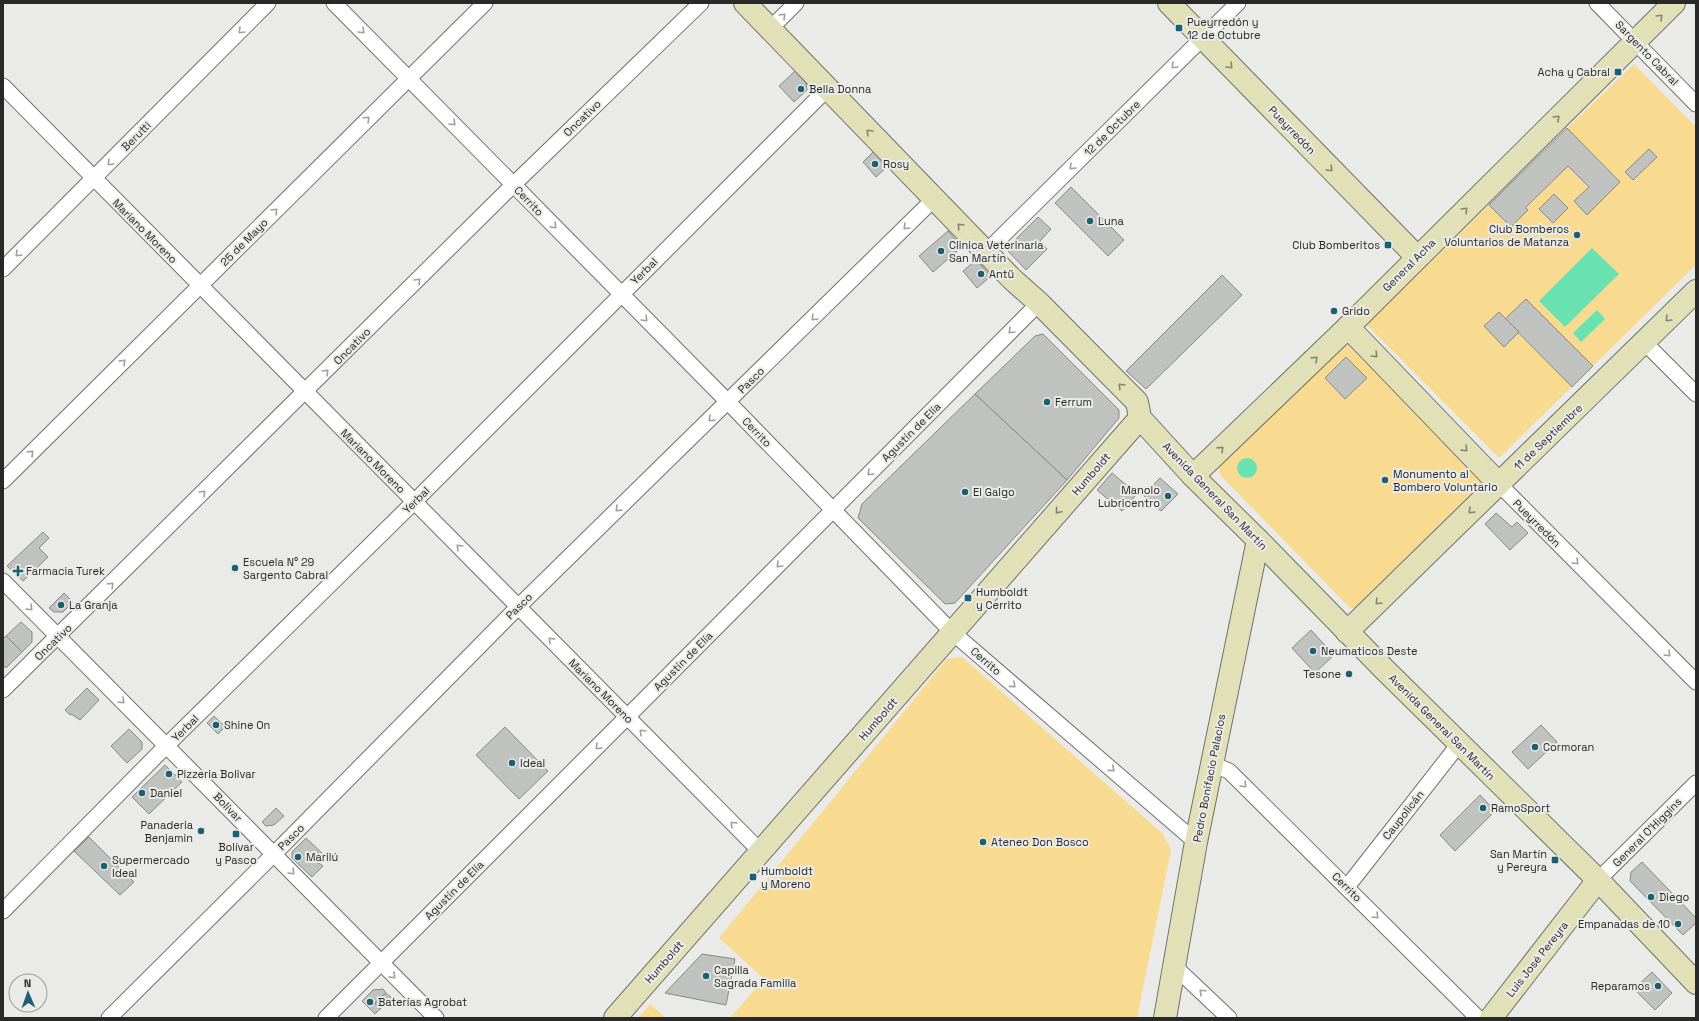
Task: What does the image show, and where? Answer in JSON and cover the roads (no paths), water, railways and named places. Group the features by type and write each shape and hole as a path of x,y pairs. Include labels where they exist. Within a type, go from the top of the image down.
{"street":[{"name":"Berutti","path":"3,269 268,3"},
{"name":"Cerrito","path":"334,3 728,402 952,632 1196,842"},
{"name":"25 de Mayo","path":"3,481 485,3"},
{"name":"Oncativo","path":"3,690 306,392 513,185 701,3"},
{"name":"Avenida General San Martín","path":"745,3 1012,279 1039,303 1137,402 1140,418 1193,476 1459,744 1598,880 1696,983"},
{"path":"770,29 796,3"},
{"name":"Pueyrredón","path":"1169,3 1417,257"},
{"name":"12 de Octubre","path":"986,252 1238,3"},
{"name":"Sargento Cabral","path":"1597,3 1696,104"},
{"name":"General Acha","path":"1193,476 1348,327 1674,3"},
{"name":"Mariano Moreno","path":"3,86 761,852"},
{"name":"Yerbal","path":"3,911 167,745 414,502 828,88"},
{"name":"Pasco","path":"109,1018 274,854 518,607 934,199"},
{"name":"11 de Septiembre","path":"1347,632 1645,343 1696,291"},
{"name":"Agustín de Elía","path":"326,1018 1039,303"},
{"name":"Pueyrredón","path":"1348,327 1499,484 1696,682"},
{"path":"1645,343 1696,394"},
{"name":"Humboldt","path":"615,1018 1140,418"},
{"name":"Pedro Bonifacio Palacios","path":"1165,1018 1196,842 1258,540"},
{"name":"Bolívar","path":"3,581 436,1018"},
{"name":"Caupolicán","path":"1347,887 1459,744"},
{"name":"Cerrito","path":"1212,764 1229,771 1478,1018"},
{"name":"General O'Higgins","path":"1598,880 1696,783"},
{"name":"Luis José Pereyra","path":"1491,1018 1598,880"},
{"path":"1174,966 1229,1018"}],"place":[{"name":"Pueyrredón y 12 de Octubre","path":"1179,28"},
{"name":"Acha y Cabral","path":"1618,72"},
{"name":"Bella Donna","path":"801,89"},
{"name":"Rosy","path":"875,164"},
{"name":"Luna","path":"1090,221"},
{"name":"Club Bomberos Voluntarios de Matanza","path":"1577,235"},
{"name":"Club Bomberitos","path":"1388,245"},
{"name":"Clinica Veterinaria San Martín","path":"941,251"},
{"name":"Antü","path":"981,274"},
{"name":"Grido","path":"1334,311"},
{"name":"Ferrum","path":"1047,402"},
{"name":"Monumento al Bombero Voluntario","path":"1385,480"},
{"name":"El Galgo","path":"965,492"},
{"name":"Manolo Lubricentro","path":"1168,496"},
{"name":"Escuela N° 29 Sargento Cabral","path":"235,568"},
{"name":"Farmacia Turek","path":"18,571"},
{"name":"Humboldt y Cerrito","path":"968,598"},
{"name":"La Granja","path":"61,605"},
{"name":"Neumaticos Deste","path":"1313,651"},
{"name":"Tesone","path":"1349,674"},
{"name":"Shine On","path":"216,725"},
{"name":"Cormoran","path":"1535,747"},
{"name":"Ideal","path":"512,763"},
{"name":"Pizzeria Bolivar","path":"169,774"},
{"name":"Daniel","path":"142,793"},
{"name":"RamoSport","path":"1483,808"},
{"name":"Panaderia Benjamin","path":"201,831"},
{"name":"Bolívar y Pasco","path":"236,834"},
{"name":"Ateneo Don Bosco","path":"983,842"},
{"name":"Marilú","path":"298,857"},
{"name":"San Martín y Pereyra","path":"1555,860"},
{"name":"Supermercado Ideal","path":"104,866"},
{"name":"Humboldt y Moreno","path":"753,877"},
{"name":"Diego","path":"1651,897"},
{"name":"Empanadas de 10","path":"1678,924"},
{"name":"Capilla Sagrada Familia","path":"706,976"},
{"name":"Reparamos","path":"1658,986"},
{"name":"Baterías Agrobat","path":"370,1002"}]}
